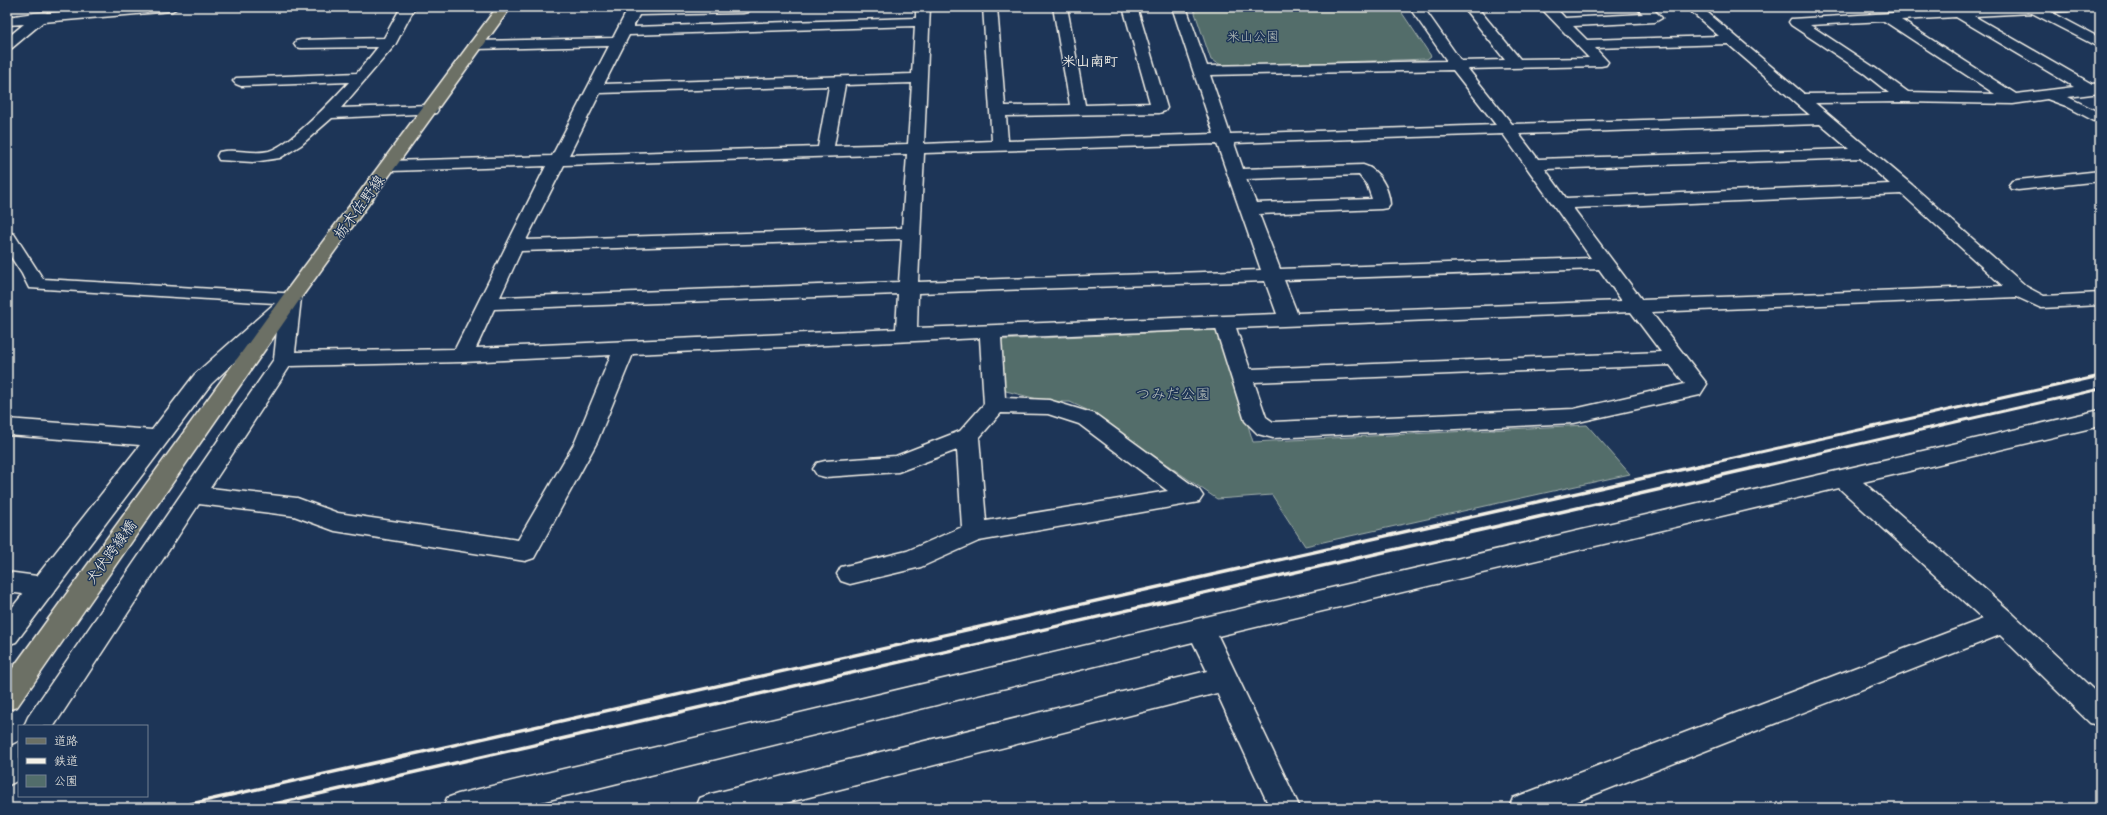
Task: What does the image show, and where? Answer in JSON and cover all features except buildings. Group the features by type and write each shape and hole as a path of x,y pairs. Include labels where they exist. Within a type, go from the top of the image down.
{"main road":[{"name":"栃木佐野線","path":"215,407 291,298 390,166 504,7"},
{"name":"犬伏跨線橋","path":"7,698 215,407"}],"street":[{"path":"7,45 52,7"},
{"path":"7,21 172,7"},
{"path":"225,156 261,156 279,153 328,113 360,77 390,42 400,27 408,7"},
{"path":"462,355 514,246 635,9 743,9 744,7"},
{"path":"990,7 1000,145"},
{"path":"1060,7 1078,110"},
{"path":"997,111 1159,108 1130,7"},
{"path":"1179,7 1236,174 1289,320"},
{"path":"1224,322 1256,421 1266,429 1281,430 1574,416 1692,390 1696,384 1604,263 1534,164 1457,65 1416,7"},
{"path":"1470,7 1516,64"},
{"path":"1202,71 1601,62 1547,7"},
{"path":"1561,22 1655,18 1643,7"},
{"path":"1693,7 1822,119 1906,189 2020,291 2041,302 2100,299"},
{"path":"1904,97 1870,71 1796,22 2068,7"},
{"path":"2035,9 2100,44"},
{"path":"476,45 923,14 917,148 910,233 906,335"},
{"path":"1960,14 2094,88"},
{"path":"1887,18 2013,99"},
{"path":"1584,44 1731,40"},
{"path":"301,44 390,42"},
{"path":"241,81 360,77"},
{"path":"594,88 919,78"},
{"path":"825,151 838,80"},
{"path":"1800,99 1904,97 2013,99 2094,88"},
{"path":"2050,94 2071,103 2100,119"},
{"path":"328,113 430,110"},
{"path":"390,166 1507,128 1822,119"},
{"path":"1534,164 1863,153"},
{"path":"1236,174 1363,170 1370,175 1382,198 1381,204 1249,209"},
{"path":"2018,185 2100,176"},
{"path":"1562,203 1906,189"},
{"path":"514,246 910,233"},
{"path":"7,238 32,274 36,284 291,298"},
{"path":"487,303 908,286 1604,263"},
{"path":"284,359 462,355 906,335 2020,291"},
{"path":"39,725 284,359 291,298"},
{"path":"7,634 45,587 203,379 291,298"},
{"path":"825,470 898,464 968,437 995,405 990,332"},
{"path":"192,495 297,507 335,522 525,550 586,442 626,347"},
{"path":"1241,376 1676,358"},
{"path":"850,574 912,560 975,532 1191,496 1087,419 1049,407 995,405"},
{"path":"458,808 507,802 1201,629 2100,418"},
{"path":"7,427 157,438"},
{"path":"968,437 975,532"},
{"path":"1844,479 2095,702"},
{"path":"7,582 45,587"},
{"path":"1524,808 2004,622"},
{"path":"1201,629 1285,808"},
{"path":"711,808 1224,678"},
{"path":"7,773 18,756"}],"green space":[{"name":"米山公園","path":"1193,7 1398,7 1431,56 1427,59 1224,66 1211,60"},
{"name":"つみだ公園","path":"1214,330 1221,335 1253,442 1587,425 1630,474 1305,546 1272,495 1217,499 1089,411 1070,402 1049,402 1002,390 999,340"}],"railway":[{"path":"1698,466 2100,376"},
{"path":"1763,466 2100,389"},
{"path":"173,808 1702,465"},
{"path":"257,808 1767,465"}],"district":[{"name":"米山南町","path":"1090,61"}]}
